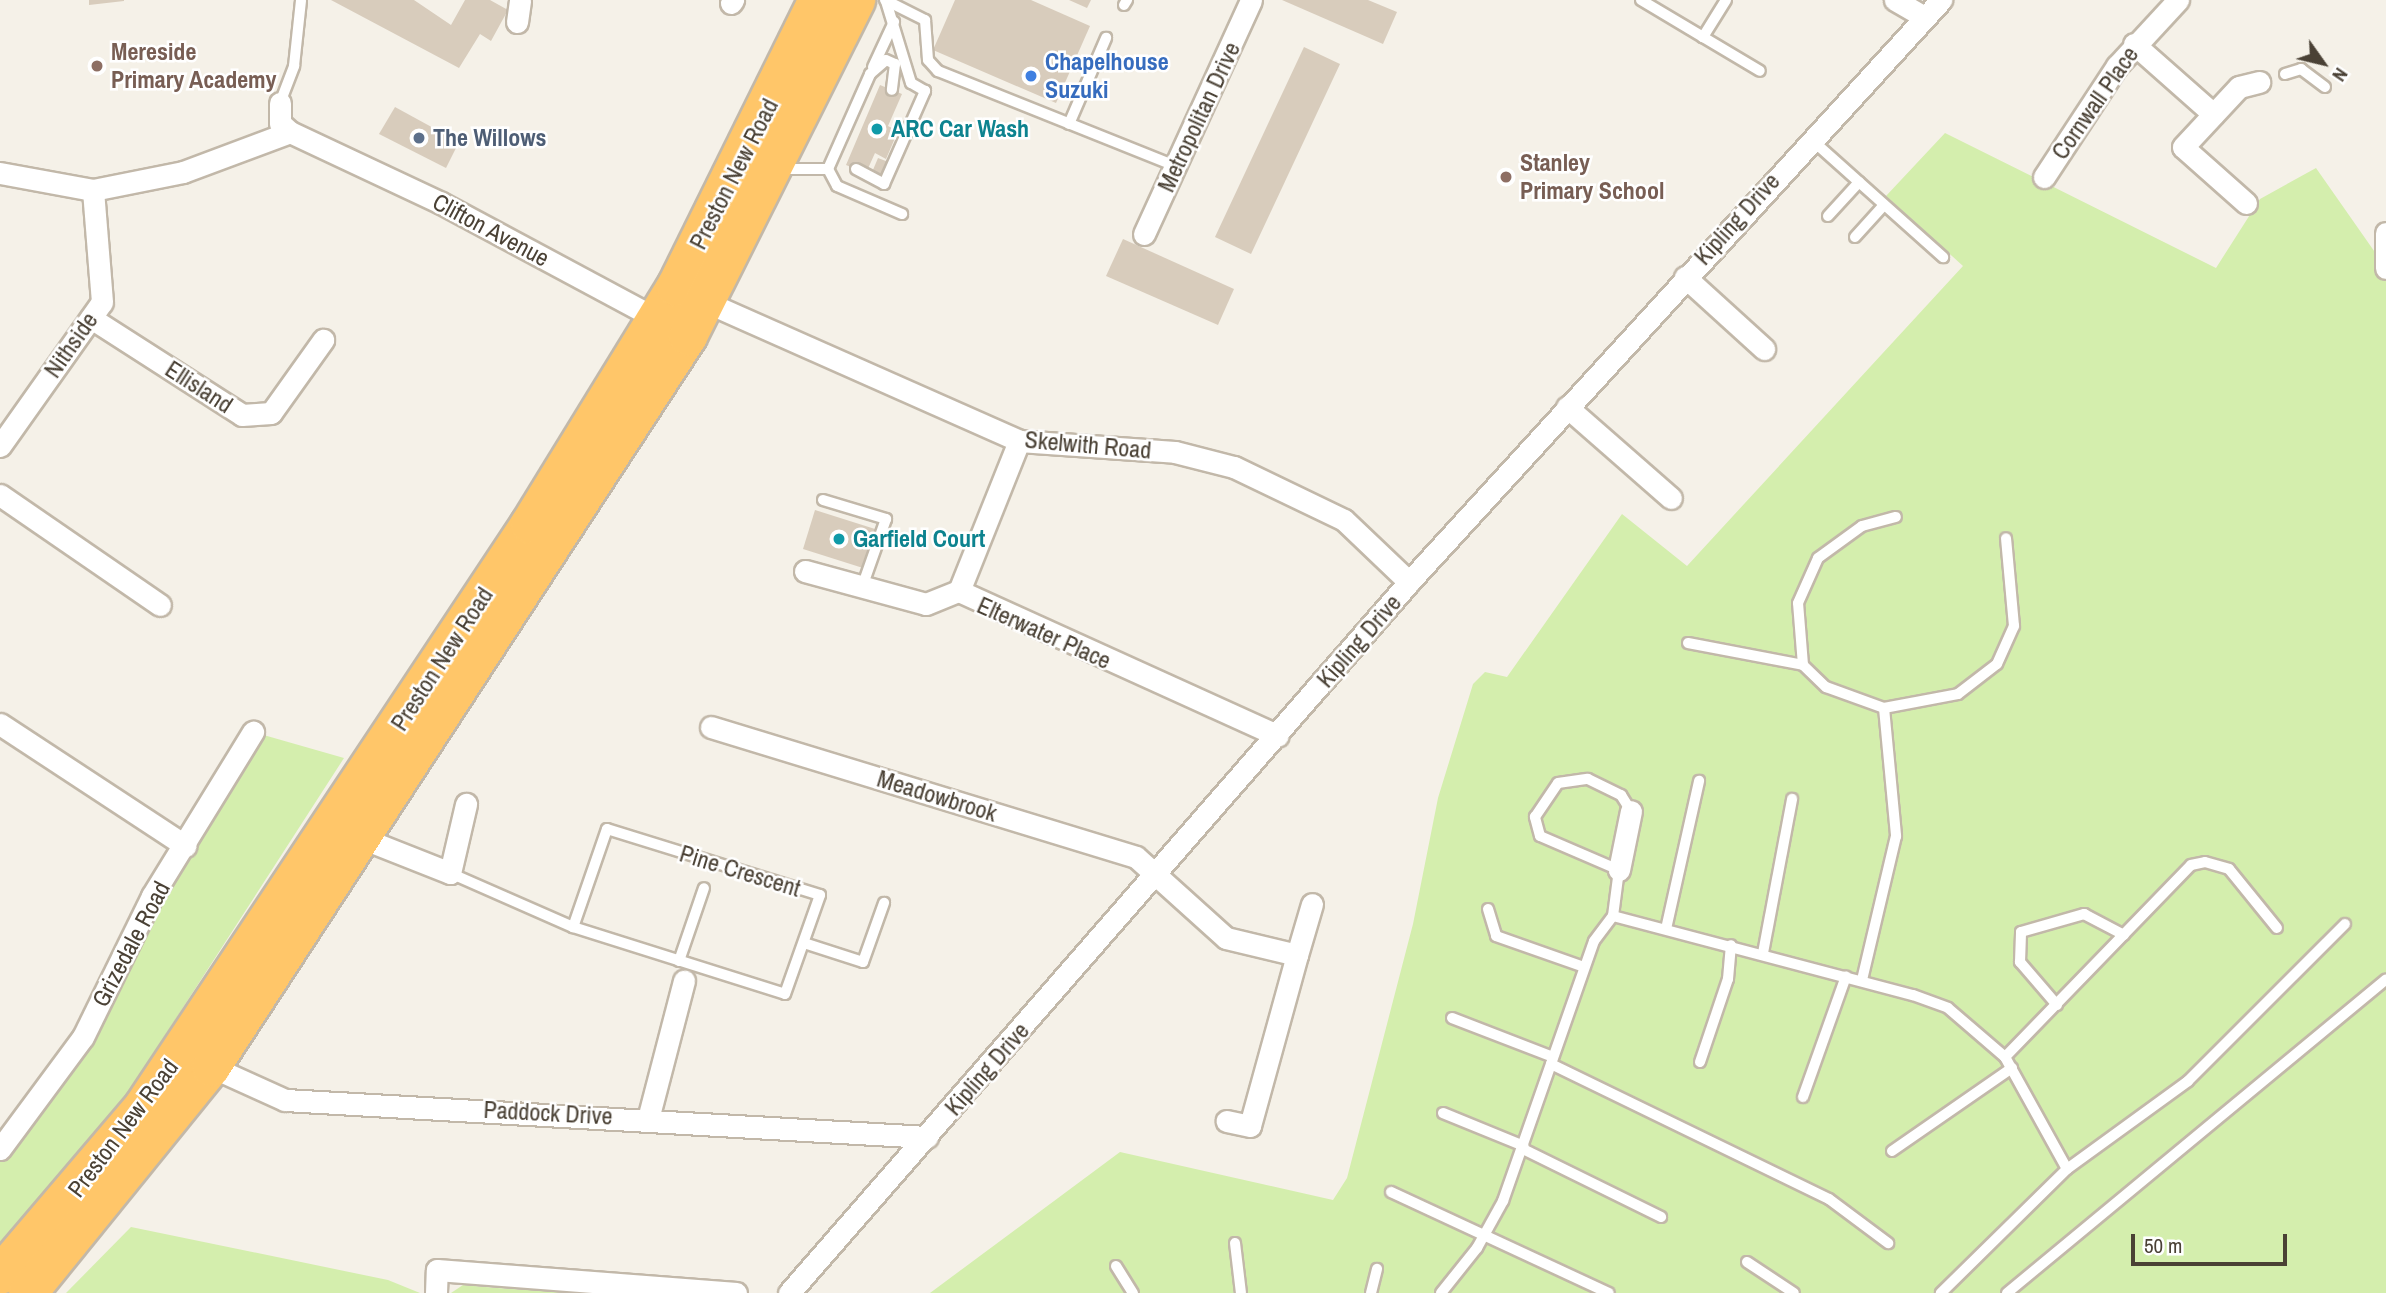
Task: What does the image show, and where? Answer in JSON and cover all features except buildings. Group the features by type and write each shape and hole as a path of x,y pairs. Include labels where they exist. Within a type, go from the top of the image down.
{"highway":[{"name":"Preston New Road","path":"28,1293 359,837 682,311 818,0"},
{"name":"Preston New Road","path":"0,1275 197,1058 315,855 775,170 856,0"}],"street":[{"path":"517,22 520,0"},
{"name":"Metropolitan Drive","path":"1144,234 1251,0"},
{"path":"1895,0 1926,17"},
{"name":"Kipling Drive","path":"789,1293 1156,877 1409,582 1809,138 1941,0"},
{"name":"Cornwall Place","path":"2044,177 2134,44 2178,0"},
{"path":"2134,44 2213,114"},
{"path":"2246,203 2183,147 2239,87 2259,82"},
{"path":"0,173 93,190 184,172 290,132 280,123 280,103"},
{"name":"Clifton Avenue","path":"290,132 682,311"},
{"name":"Nithside","path":"0,446 102,302 93,190"},
{"path":"2386,233 2386,268"},
{"path":"1685,277 1764,349"},
{"name":"Skelwith Road","path":"682,311 1019,441 1175,452 1234,467 1344,520 1409,582"},
{"name":"Ellisland","path":"91,318 242,415 271,413 323,340"},
{"path":"1567,407 1671,498"},
{"path":"959,591 1019,441"},
{"path":"0,495 160,604"},
{"name":"Elterwater Place","path":"806,571 926,604 959,591 1278,736"},
{"path":"0,724 186,846"},
{"name":"Meadowbrook","path":"712,727 1136,857 1226,938 1297,955"},
{"name":"Grizedale Road","path":"0,1149 83,1037 152,896 186,846 253,732"},
{"path":"359,837 450,873 466,804"},
{"path":"1619,870 1631,811"},
{"path":"1227,1121 1250,1126 1297,955 1315,914"},
{"path":"648,1119 681,971"},
{"name":"Paddock Drive","path":"197,1058 285,1100 648,1119 926,1138"},
{"path":"436,1293 437,1270 736,1293"}],"lane":[{"path":"280,103 295,65 301,0"},
{"path":"886,0 925,20 928,61 938,71 1175,166"},
{"path":"856,169 884,184 925,91 911,83 886,0"},
{"path":"1641,0 1760,71"},
{"path":"1703,37 1726,0"},
{"path":"828,169 894,22"},
{"path":"1069,124 1106,38"},
{"path":"870,74 886,60 895,64 892,90"},
{"path":"2285,74 2301,69 2325,87"},
{"path":"1809,138 1943,257"},
{"path":"775,170 828,169"},
{"path":"828,169 837,186 902,214"},
{"path":"1828,216 1859,182"},
{"path":"1855,237 1884,205"},
{"path":"823,500 886,519 862,587"},
{"path":"1803,665 1798,603 1818,558 1862,526 1896,517"},
{"path":"1688,643 1803,665 1826,687 1884,708 1958,694 1997,664 2014,626 2006,538"},
{"path":"1862,980 1896,836 1884,708"},
{"path":"1441,1293 1483,1236 1523,1148 1584,967 1613,916 1619,870 1540,836 1535,817 1558,783 1588,779 1621,795 1631,811"},
{"path":"1666,929 1699,781"},
{"path":"1763,953 1792,799"},
{"name":"Pine Crescent","path":"450,873 573,928 681,971 786,994 820,895 607,829 573,928"},
{"path":"2005,1057 2124,935 2178,874 2205,862 2229,869 2277,928"},
{"path":"681,971 704,888"},
{"path":"804,943 863,962 884,903"},
{"path":"1488,909 1496,936 1584,967"},
{"path":"2057,1005 2020,962 2021,932 2084,914 2124,935"},
{"path":"1613,916 1862,980 1948,1009 2005,1057 2067,1168"},
{"path":"1941,1293 2067,1168 2188,1081 2345,924"},
{"path":"1700,1062 1728,979 1731,945"},
{"path":"1803,1097 1846,976"},
{"path":"2007,1293 2386,979"},
{"path":"1452,1018 1552,1061 1829,1199 1888,1243"},
{"path":"1892,1151 2012,1068"},
{"path":"1443,1113 1523,1148 1661,1217"},
{"path":"1391,1192 1609,1293"},
{"path":"1236,1243 1241,1293"},
{"path":"1747,1262 1794,1293"},
{"path":"1116,1266 1133,1293"},
{"path":"1371,1293 1377,1269"}],"green space":[{"path":"1945,133 2216,268 2260,199 2316,168 2386,268 2386,1293 930,1293 1120,1152 1333,1200 1347,1178 1413,924 1438,798 1473,684 1485,672 1507,677 1622,514 1687,566 1963,266 1886,196"},
{"path":"253,732 344,758 113,1116 0,1242 0,1149 47,1093"},
{"path":"131,1227 388,1280 420,1293 66,1293"},
{"path":"463,1285 497,1288 582,1293 451,1293"}],"place":[{"name":"Mereside Primary Academy","path":"97,66"},
{"name":"Chapelhouse Suzuki","path":"1031,76"},
{"name":"ARC Car Wash","path":"877,129"},
{"name":"The Willows","path":"419,138"},
{"name":"Stanley Primary School","path":"1506,177"},
{"name":"Garfield Court","path":"839,539"}]}
